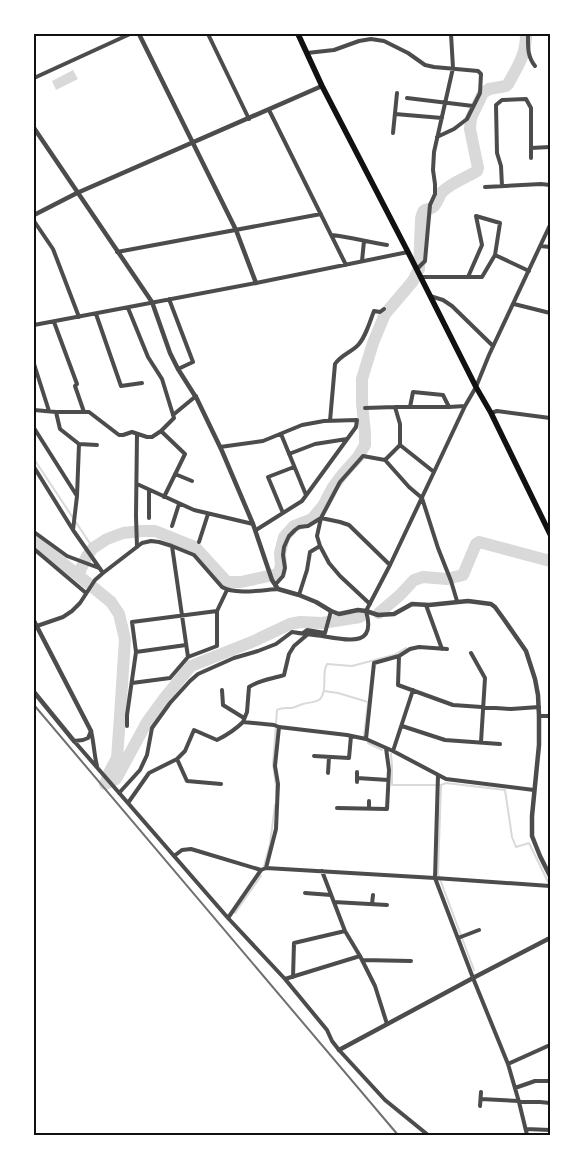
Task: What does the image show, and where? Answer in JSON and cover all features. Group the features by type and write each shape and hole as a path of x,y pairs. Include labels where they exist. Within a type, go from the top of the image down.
{"main road":[{"path":"298,34 322,86 476,387 491,412 550,534"}],"street":[{"path":"34,78 130,34"},
{"path":"138,34 236,230 256,283"},
{"path":"208,34 249,119"},
{"path":"374,34 374,40"},
{"path":"417,269 425,261 429,208 435,194 433,170 437,137 453,68 451,34"},
{"path":"528,34 528,51 530,60 535,66"},
{"path":"307,53 334,50 359,41 384,41 408,53 425,65 478,71 481,74 480,93 467,119 454,129 437,137"},
{"path":"34,214 77,193 322,86"},
{"path":"393,133 397,93"},
{"path":"407,98 473,106"},
{"path":"502,186 501,166 497,153 496,105 502,100 526,99 531,108 531,158"},
{"path":"269,110 346,265"},
{"path":"395,114 442,118"},
{"path":"34,128 152,302 169,351 178,369 196,396 220,447 256,530 275,585"},
{"path":"531,148 550,147"},
{"path":"485,187 550,185"},
{"path":"117,252 321,214"},
{"path":"420,277 468,277 482,277 495,255 500,223 476,216 482,245 468,277"},
{"path":"34,220 53,249 79,317"},
{"path":"119,793 140,770 148,756 152,728 170,703 198,674 234,658 276,644 292,632 344,640 358,639 365,636 369,622 366,610 390,565 465,406 476,387 493,346 550,225"},
{"path":"332,235 387,245"},
{"path":"362,262 364,241"},
{"path":"540,246 550,247"},
{"path":"34,326 408,252"},
{"path":"495,255 528,271"},
{"path":"430,296 443,300 452,306 493,346"},
{"path":"169,299 193,362 178,369"},
{"path":"514,304 550,314"},
{"path":"34,410 89,412 119,434 123,435 132,432 147,437 152,437 161,431 174,418 162,378 148,357 128,308"},
{"path":"330,421 335,364 337,360 357,347 374,311 380,312 384,310"},
{"path":"96,314 121,386 142,383"},
{"path":"54,322 77,384 75,386 84,412"},
{"path":"34,364 36,378 49,411"},
{"path":"410,407 414,392 442,395 449,407"},
{"path":"173,415 196,396"},
{"path":"385,460 400,445 400,424 395,406"},
{"path":"365,408 465,406"},
{"path":"491,412 497,411 550,418"},
{"path":"56,412 60,429 79,444 97,445"},
{"path":"220,447 263,441 302,426 324,421 357,420 356,427 348,439 302,501 256,530"},
{"path":"34,428 77,496"},
{"path":"161,431 185,454 164,497"},
{"path":"137,434 138,547"},
{"path":"281,434 306,495"},
{"path":"288,454 315,444 348,439"},
{"path":"73,530 77,496 79,444"},
{"path":"400,445 434,472"},
{"path":"370,604 334,570 320,546 317,536 321,518 340,482 363,456 385,460 408,487 422,498 457,601"},
{"path":"34,467 73,530 101,570"},
{"path":"283,513 268,476 294,467"},
{"path":"175,474 192,480"},
{"path":"137,484 194,510 253,524"},
{"path":"149,490 149,518"},
{"path":"172,526 179,504"},
{"path":"199,542 208,514"},
{"path":"275,585 285,568 284,547 289,536 299,527 308,526 321,518 349,525 390,565"},
{"path":"34,532 70,557 101,570"},
{"path":"35,627 64,617 80,603 101,570 142,544 151,541 160,542 194,555 222,587 227,590 235,591 275,585 339,614 358,610 366,610 378,615 394,614 412,604 426,605 457,601 491,604 526,651 538,695 538,745 532,836 550,876"},
{"path":"172,546 188,657"},
{"path":"299,595 307,570 310,552 320,546"},
{"path":"34,549 87,592"},
{"path":"132,683 170,678 188,657 217,646 217,611 227,590"},
{"path":"366,738 374,663 399,656 410,649 419,647 444,649 426,605"},
{"path":"127,726 136,652 132,622 217,611"},
{"path":"303,633 306,630 325,633 331,611"},
{"path":"34,621 35,627 91,731 99,769"},
{"path":"128,803 149,773 177,759 185,751 194,730 217,740 235,730 244,720 247,712 249,687 284,674 289,654 308,634"},
{"path":"136,652 186,645"},
{"path":"472,653 485,678 481,742"},
{"path":"399,656 398,685 453,705 511,709 538,707"},
{"path":"222,690 223,705 244,720 366,738 446,779 534,790"},
{"path":"393,751 413,690"},
{"path":"34,692 74,741 228,918 285,979 327,1030 339,1050 385,1100 428,1135"},
{"path":"539,716 550,716"},
{"path":"266,868 276,829 278,784 276,766 277,726"},
{"path":"402,726 445,740 500,744"},
{"path":"74,741 88,738 91,731"},
{"path":"314,756 349,758 351,736"},
{"path":"337,808 387,809 388,770 386,748"},
{"path":"328,772 329,757"},
{"path":"177,759 187,781 221,784"},
{"path":"357,772 357,780 388,780"},
{"path":"438,775 439,878 458,938 508,1064 527,1135"},
{"path":"369,800 369,809"},
{"path":"174,856 182,850 191,849 261,870"},
{"path":"228,918 261,870 266,868 549,886"},
{"path":"322,871 345,931 376,986 387,1024"},
{"path":"305,893 331,895"},
{"path":"372,904 373,895"},
{"path":"334,902 387,906"},
{"path":"458,938 479,930"},
{"path":"293,977 294,943 345,931"},
{"path":"339,1050 550,938"},
{"path":"285,979 361,958 411,961"},
{"path":"508,1064 550,1046"},
{"path":"515,1088 535,1081 550,1081"},
{"path":"480,1106 481,1092"},
{"path":"481,1099 550,1103"},
{"path":"526,1129 550,1130"}],"shaded area":[{"path":"73,70 78,79 56,90 52,81"}],"waterway":[{"path":"78,575 93,548 107,539 123,533 142,531 155,531 195,547 227,582 241,582 278,574 281,566 280,553 284,537 294,526 312,519 323,506 333,487 358,457 365,445 362,379 373,343 385,314 413,281 419,269 422,214 437,203 442,192 477,171 470,129 471,118 483,93 489,89 508,84 523,54 526,34"},
{"path":"34,459 93,548"},
{"path":"34,541 111,602 119,614 125,639 117,758 105,784"},
{"path":"379,613 414,580 423,577 447,579 463,575 476,544 479,542 550,561"},
{"path":"105,784 116,779 147,722 191,666 254,641 290,624 300,622 322,623 360,617"},
{"path":"276,798 273,764 277,710 320,700 324,690 325,668 327,664 352,666 394,655 406,648"},
{"path":"324,691 368,702 364,736"},
{"path":"368,743 382,750"},
{"path":"391,754 392,785 441,785 446,783 505,790 512,837 516,847 529,843 550,886"},
{"path":"441,785 438,874 474,970"},
{"path":"264,866 270,844 275,805"},
{"path":"235,913 261,876"}],"railway":[{"path":"34,705 398,1135"}]}
